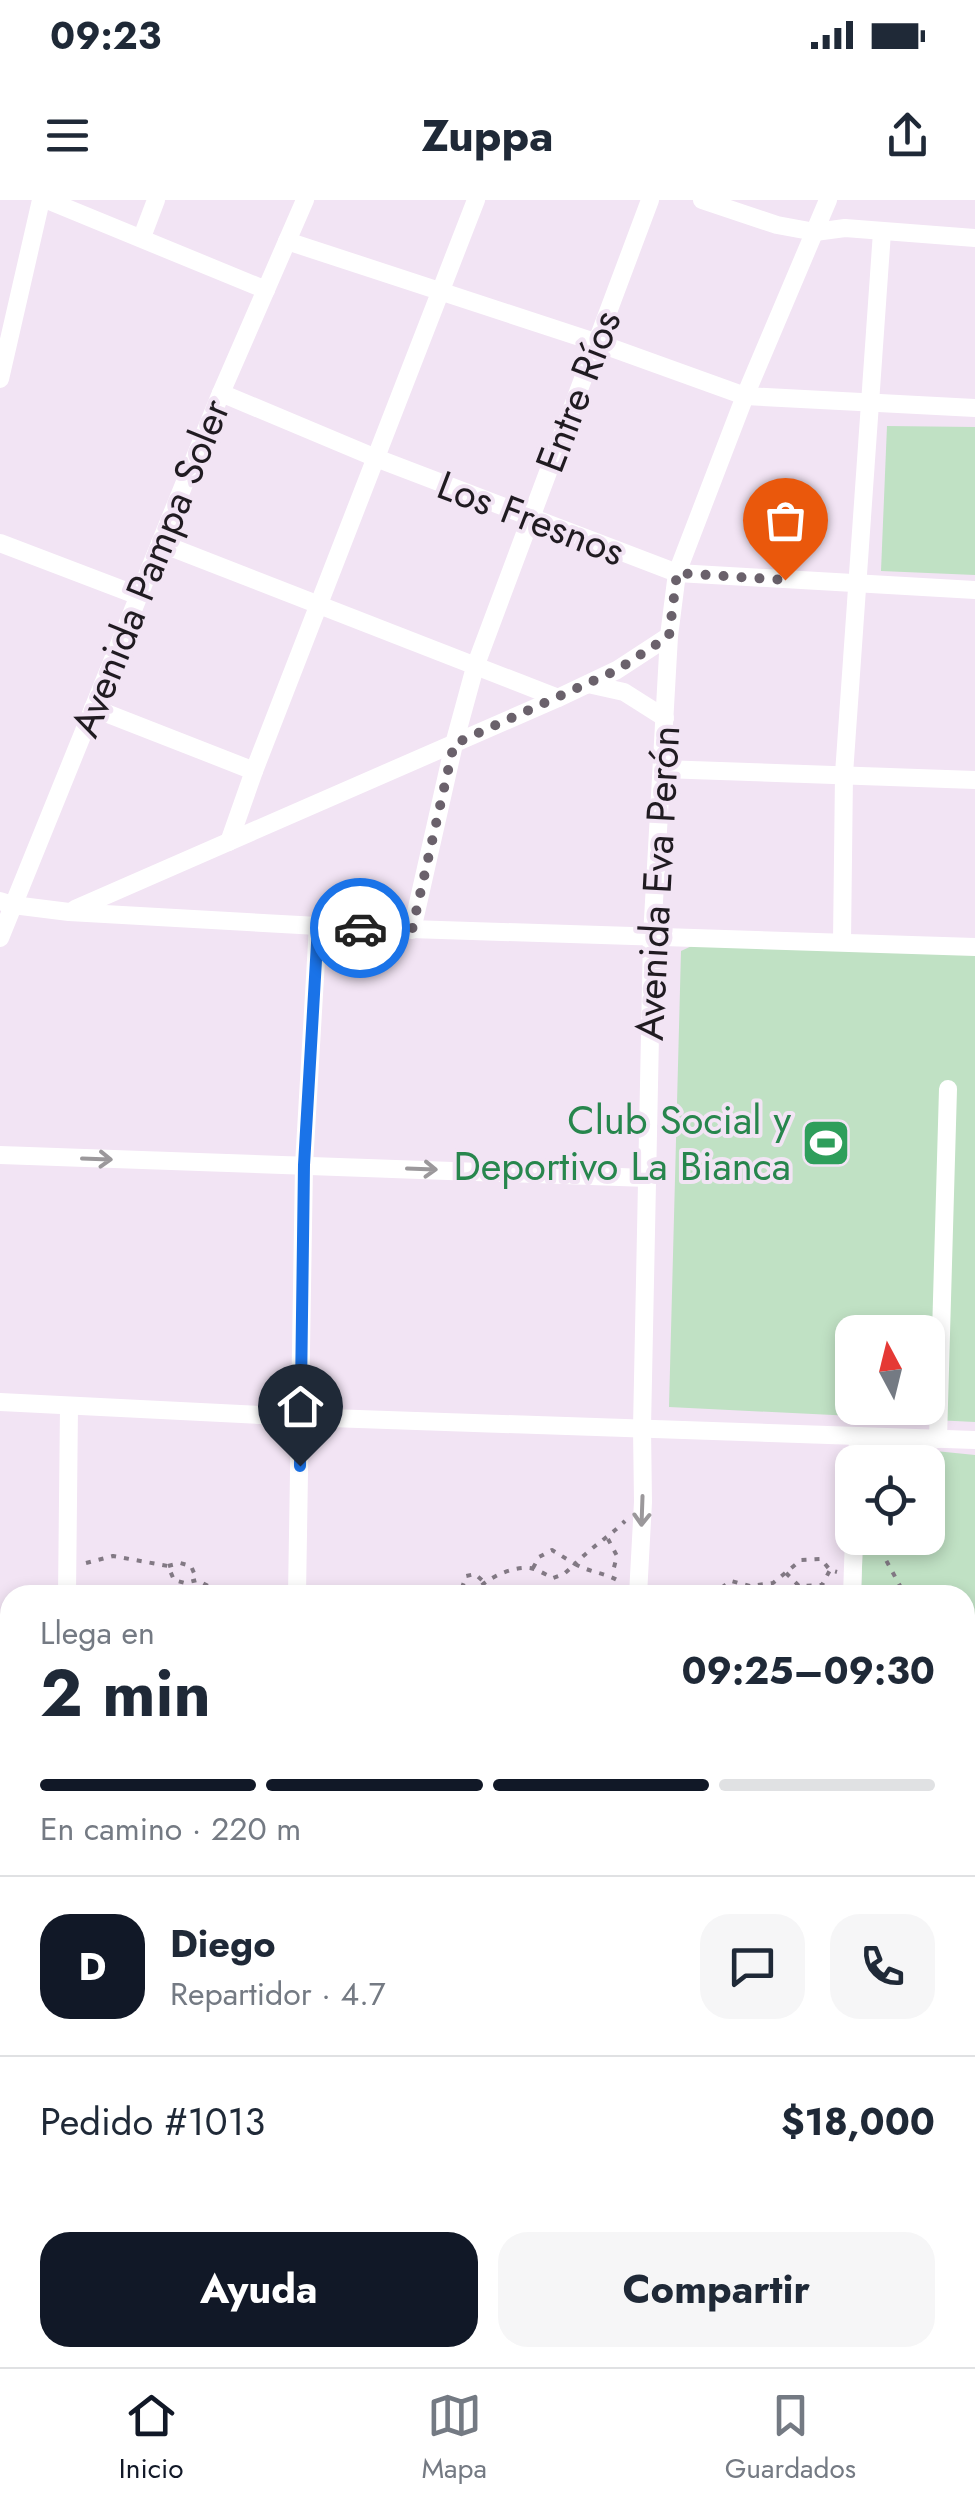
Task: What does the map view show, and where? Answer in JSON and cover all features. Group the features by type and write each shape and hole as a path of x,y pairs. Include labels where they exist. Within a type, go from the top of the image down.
{"street":[{"path":"0,379 44,200 266,290"},
{"path":"142,238 156,200"},
{"name":"Avenida Pampa Soler","path":"0,938 7,903 93,708 305,200"},
{"path":"229,842 476,200"},
{"name":"Entre Ríos","path":"412,930 475,666 650,200"},
{"path":"702,200 777,225 816,232 845,228 975,238"},
{"name":"Avenida Eva Perón","path":"639,1585 652,937 669,636 677,573 745,396 828,200"},
{"path":"842,941 844,774 882,232"},
{"path":"287,240 745,396 975,408"},
{"name":"Los Fresnos","path":"222,392 376,458 677,573 975,590"},
{"path":"0,543 138,596"},
{"path":"160,543 558,698"},
{"path":"69,912 558,698 617,670 669,636"},
{"path":"588,684 624,692 664,718"},
{"path":"93,708 254,770"},
{"path":"662,768 975,780"},
{"path":"7,903 69,912 318,926 975,946"},
{"path":"297,1585 304,1165 318,926"},
{"path":"938,1439 948,1088"},
{"path":"0,1156 647,1178"},
{"path":"0,1402 975,1440"},
{"path":"66,1585 70,1406"},
{"path":"858,1436 858,1445"},
{"path":"852,1585 854,1555"}],"path":[{"path":"481,1585 515,1569 533,1568 553,1578 564,1574 587,1551 608,1538 643,1502"},
{"path":"608,1538 617,1556 612,1575"},
{"path":"533,1568 539,1557 552,1550 588,1572 612,1575 625,1585"},
{"path":"883,1555 900,1585"},
{"path":"67,1568 113,1556 168,1566 180,1562 191,1566 197,1580 206,1585"},
{"path":"756,1585 773,1582 801,1560 822,1560 830,1570 853,1575"},
{"path":"168,1566 174,1580 197,1580"},
{"path":"822,1585 830,1570"},
{"path":"786,1573 798,1585"},
{"path":"463,1585 466,1576 475,1574 484,1582"}],"green space":[{"path":"887,426 975,427 975,575 881,571"},
{"name":"Club Social y Deportivo La Bianca","path":"698,943 975,954 975,1422 945,1421 945,1315 835,1315 835,1415 669,1407 681,951"},
{"path":"945,1452 975,1455 975,1585 861,1585 862,1555 945,1555"}],"way so far":[{"path":"360,928 412,930 454,744 617,670 669,636 677,573 785,580"}],"place":[{"name":"Club Social y Deportivo La Bianca","path":"826,1143"}],"route":[{"path":"300,1466 304,1165 318,926 360,928"}]}
